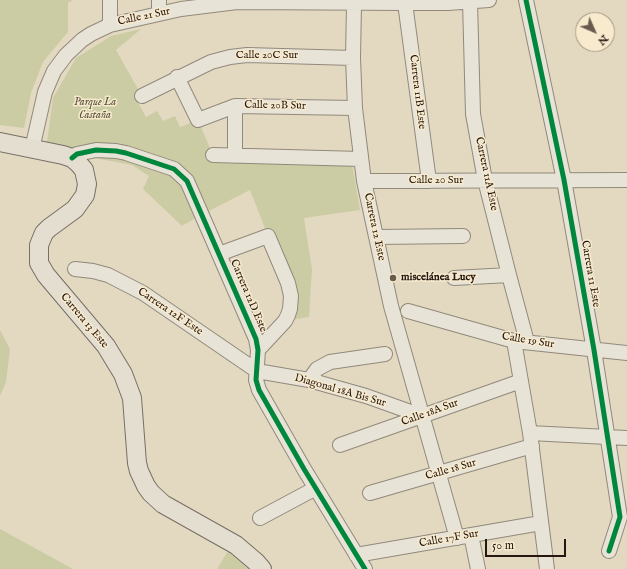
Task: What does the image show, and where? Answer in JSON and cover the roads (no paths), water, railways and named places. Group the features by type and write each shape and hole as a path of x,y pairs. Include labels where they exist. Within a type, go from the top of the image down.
{"main road":[{"path":"0,142 72,158"},
{"name":"Carrera 13 Este","path":"72,158 79,164 85,173 87,190 78,205 48,228 44,233 39,245 39,263 46,275 106,346 123,374 132,398 137,463 146,486 156,499 246,552 262,569"}],"street":[{"path":"110,0 110,25"},
{"name":"Calle 21 Sur","path":"32,149 45,92 54,71 66,56 82,40 91,34 110,25 159,7 256,1 302,1 354,4 470,2 489,0"},
{"name":"Carrera 11 Este","path":"526,0 564,180 594,350 620,517 609,551"},
{"name":"Carrera 11A Este","path":"470,2 473,114 485,180 509,275 521,342 521,381 531,440 547,569"},
{"name":"Carrera 11B Este","path":"406,3 429,181"},
{"name":"Carrera 12 Este","path":"354,4 353,58 355,108 364,181 391,306 457,538"},
{"name":"Calle 20C Sur","path":"142,96 211,62 238,55 353,58"},
{"name":"Calle 20B Sur","path":"177,78 198,120 234,106 355,108"},
{"path":"234,106 235,156"},
{"name":"Carrera 12D Este","path":"72,158 77,154 87,152 106,150 126,152 174,169 184,176 190,186 201,215 256,339 258,350 256,380 259,390 365,569"},
{"path":"213,155 361,159"},
{"name":"Calle 20 Sur","path":"364,181 627,180"},
{"path":"219,254 268,236 288,283 291,302 285,321 258,350"},
{"path":"376,237 463,236"},
{"name":"Carrera 12F Este","path":"75,269 93,271 108,275 132,286 257,371"},
{"path":"454,278 509,275"},
{"name":"Calle 19 Sur","path":"408,311 521,342 627,353"},
{"path":"309,380 313,372 330,362 385,354"},
{"name":"Diagonal 18A Bis Sur","path":"257,371 309,380 366,396 422,416"},
{"name":"Calle 18A Sur","path":"340,445 521,381"},
{"name":"Calle 18 Sur","path":"370,493 438,473 531,440 607,436 627,438"},
{"path":"260,518 316,488"},
{"name":"Calle 17F Sur","path":"356,555 541,523"},
{"path":"471,535 478,569"}],"place":[{"name":"miscelánea Lucy","path":"393,278"}],"park label":[{"name":"Parque La Castaña","path":"95,109"}]}
